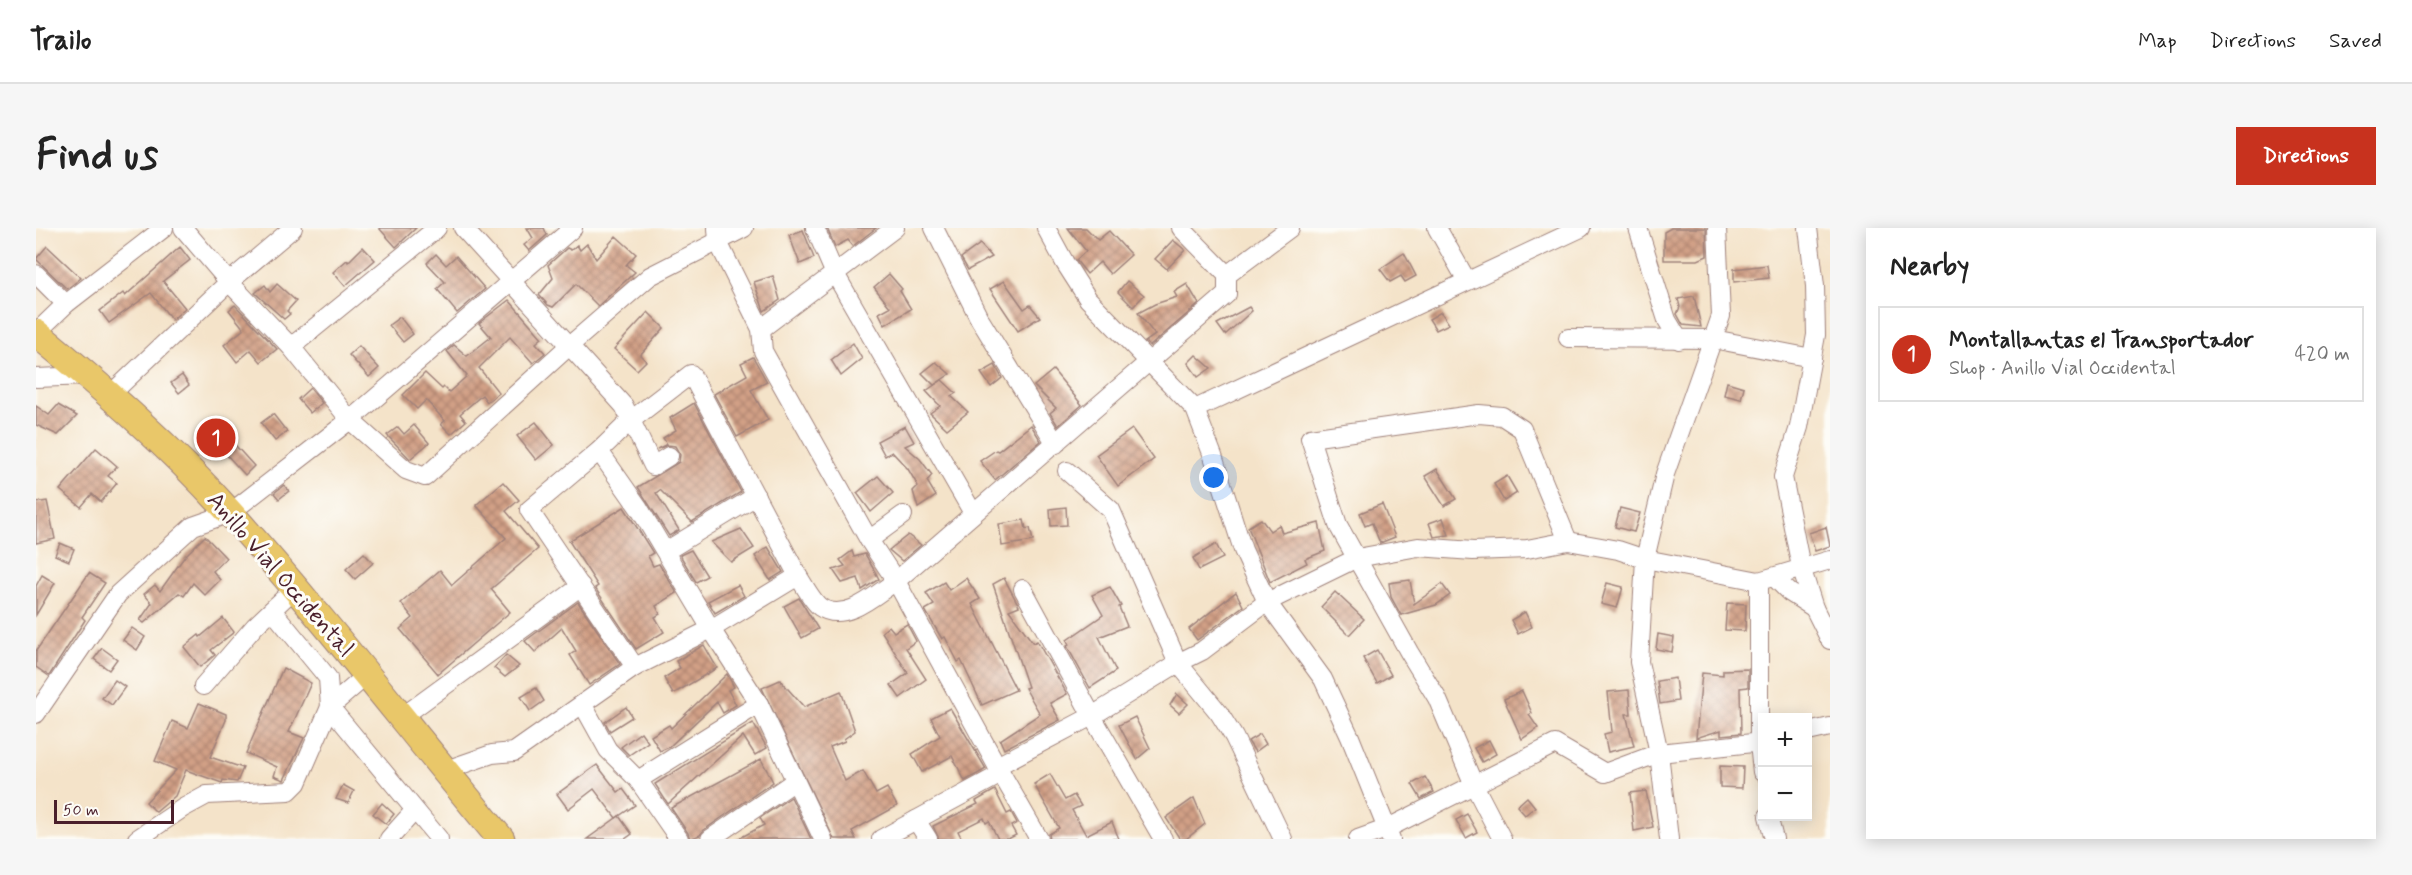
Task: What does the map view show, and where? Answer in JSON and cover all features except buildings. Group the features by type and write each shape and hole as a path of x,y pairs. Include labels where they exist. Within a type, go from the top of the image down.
{"highway":[{"name":"Anillo Vial Occidental","path":"36,333 110,394 230,513 368,674 501,839"}],"street":[{"path":"36,333 66,304 164,228"},
{"path":"183,228 229,282 291,347 350,420 406,470 426,477 569,346 650,276 717,235 744,228"},
{"path":"110,394 229,282 293,228"},
{"path":"291,347 437,228"},
{"path":"463,228 624,406 653,466 669,456"},
{"path":"36,714 118,594 193,526 230,513 350,420 573,228"},
{"path":"815,228 834,272 973,513"},
{"path":"934,228 979,318 1056,444"},
{"path":"1046,228 1065,264 1088,299 1195,409 1214,456 1243,550 1267,602 1323,679 1350,737 1389,834"},
{"path":"635,667 529,510 599,451 630,421 691,374 798,576 819,607 836,614 854,608 896,581 1227,294 1227,275 1180,228"},
{"path":"1227,275 1290,228"},
{"path":"1437,228 1467,281"},
{"path":"1195,409 1581,228"},
{"path":"1638,228 1667,320 1679,340"},
{"path":"1669,839 1659,753 1640,662 1645,560 1665,474 1721,316 1717,228"},
{"path":"1808,228 1817,314 1812,358 1799,427 1782,477 1801,567 1814,608 1830,640"},
{"path":"761,329 884,232"},
{"path":"717,235 761,329 762,351 869,540 896,581 1039,839"},
{"path":"36,274 66,304"},
{"path":"1568,338 1713,339 1812,358"},
{"path":"36,378 88,376"},
{"path":"1502,839 1474,785 1437,698 1338,525 1310,438 1479,414 1502,416 1522,429 1568,541"},
{"path":"599,451 639,508 759,704 823,839"},
{"path":"1067,471 1111,510 1178,663 1219,713 1234,737 1283,839"},
{"path":"666,551 756,496"},
{"path":"869,540 903,515"},
{"path":"881,839 1202,651 1267,602 1357,558 1418,547 1473,551 1527,549 1568,541 1618,550 1645,560 1766,579 1814,608"},
{"path":"1766,579 1830,560"},
{"path":"446,770 492,754 514,752 635,667 711,629 798,576"},
{"path":"1762,713 1766,579"},
{"path":"402,717 581,586"},
{"path":"203,686 255,626 294,589"},
{"path":"1023,589 1092,717 1163,839"},
{"path":"272,610 328,678 330,707 439,839"},
{"path":"137,839 207,795 289,791 297,783 330,707 368,674"},
{"path":"638,780 759,704"},
{"path":"583,705 608,750 638,780 680,839"},
{"path":"1812,731 1830,727"},
{"path":"1358,839 1389,834 1474,785 1555,744 1605,773 1659,753 1758,743"},
{"path":"710,839 795,781"},
{"path":"389,839 414,811"},
{"path":"916,820 928,839"},
{"path":"1769,821 1774,839"}],"place":[{"name":"Montallantas el Transportador","path":"216,438"}]}
